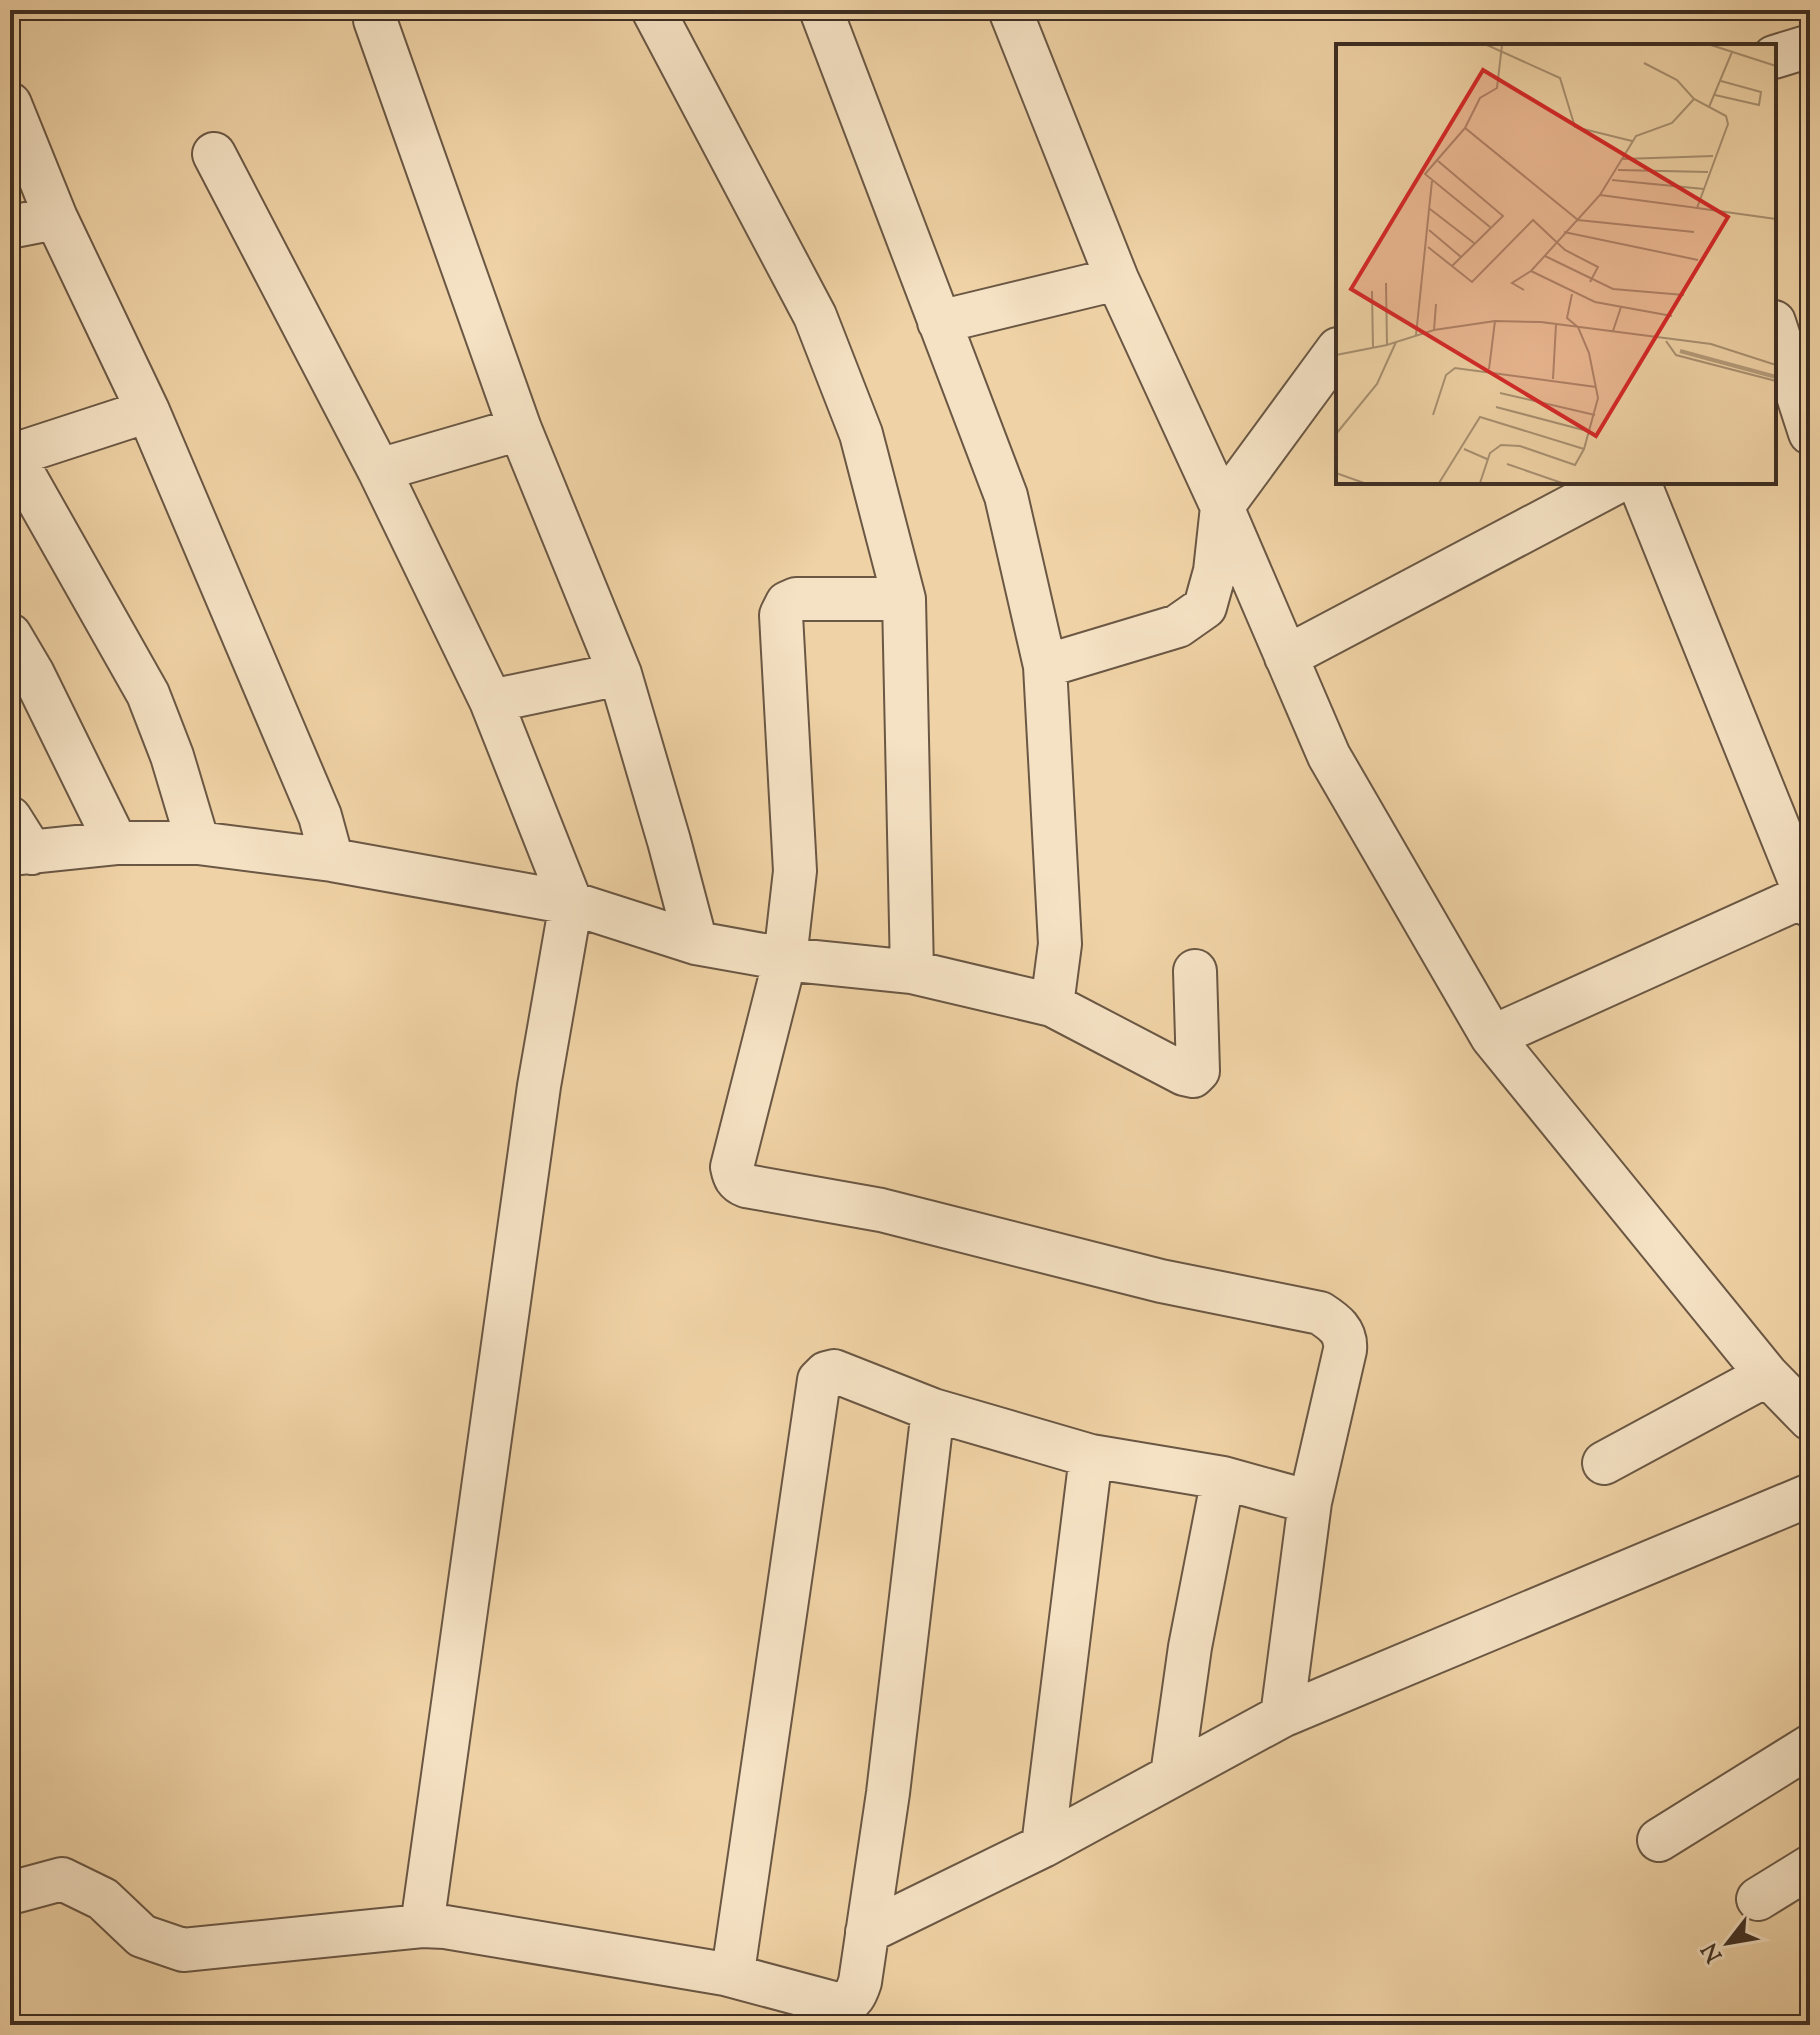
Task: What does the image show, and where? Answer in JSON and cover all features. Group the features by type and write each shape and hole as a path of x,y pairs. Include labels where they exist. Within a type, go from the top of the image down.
{"street":[{"path":"653,10 815,316 861,434 904,599 912,972"},
{"path":"821,10 1006,496 1045,666 1060,944 1052,1005"},
{"path":"1010,10 1117,279 1222,507 1329,756 1492,1037 1767,1375 1810,1419"},
{"path":"375,20 520,429 620,674 696,943"},
{"path":"1776,56 1810,46"},
{"path":"10,104 56,218 148,411 320,816 332,860"},
{"path":"214,154 379,470 491,701 571,903 539,1086 422,1926"},
{"path":"10,227 56,218"},
{"path":"939,322 1117,279"},
{"path":"1776,328 1810,433"},
{"path":"1045,666 1178,626 1205,607 1215,571 1222,507 1336,352"},
{"path":"148,411 11,452 148,694 172,756 198,843"},
{"path":"379,470 520,429"},
{"path":"1286,657 1613,484"},
{"path":"1492,1037 1807,901 1640,484"},
{"path":"904,599 796,599 783,608 795,871 785,959 732,1167 738,1183 881,1210 1161,1281 1320,1313 1338,1325 1346,1341 1310,1502 1282,1716"},
{"path":"10,635 33,674 116,843"},
{"path":"491,701 620,674"},
{"path":"10,818 21,854 116,843 198,843 332,860 571,903 696,943 785,959 912,972 1052,1005 1193,1076 1198,1071 1195,971"},
{"path":"725,1974 733,1972 819,1380 826,1373 834,1371 933,1410 1091,1456 1223,1478 1310,1502"},
{"path":"1604,1463 1767,1375"},
{"path":"10,1893 62,1879 103,1899 142,1936 183,1950 422,1926 445,1927 725,1974 841,2005 849,2002 857,1994 888,1793 933,1410"},
{"path":"1043,1846 1091,1456"},
{"path":"1172,1775 1190,1647 1223,1478"},
{"path":"867,1932 1043,1846 1282,1716 1810,1495"},
{"path":"1659,1840 1810,1746"},
{"path":"1758,1899 1810,1867"}]}
